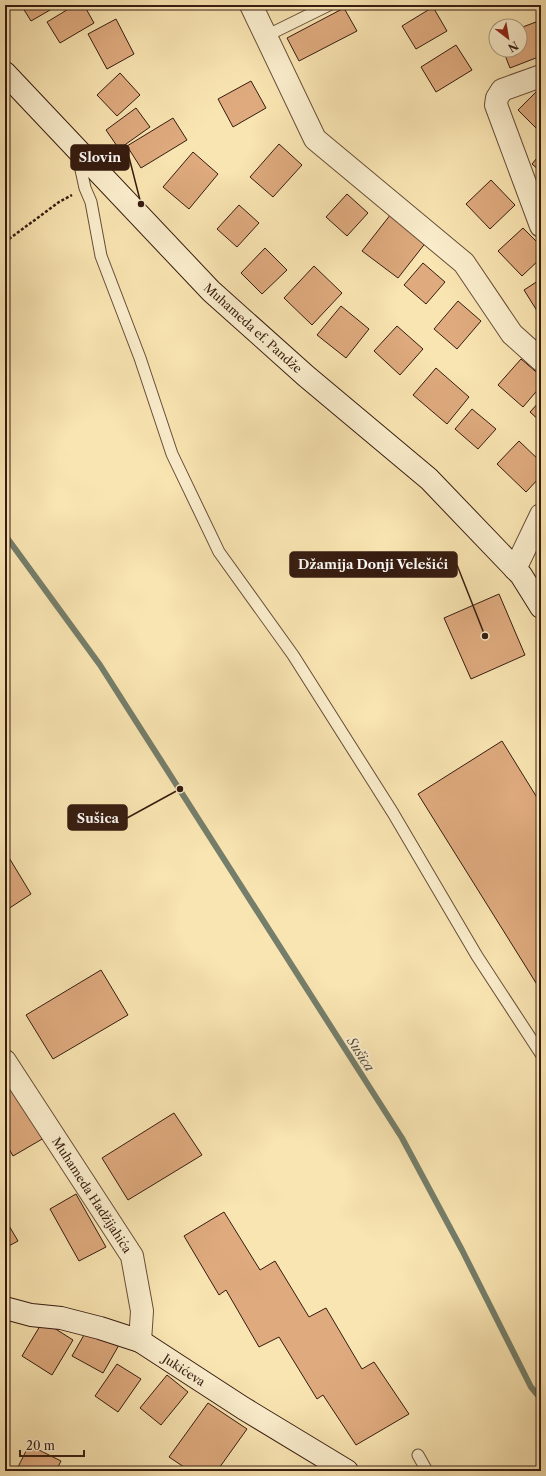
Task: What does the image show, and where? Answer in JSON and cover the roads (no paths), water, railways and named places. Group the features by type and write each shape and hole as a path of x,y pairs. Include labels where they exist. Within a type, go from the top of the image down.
{"street":[{"path":"251,5 315,139 464,263 512,334 541,360"},
{"name":"Muhameda ef. Pandže","path":"5,72 211,291 306,376 429,480 515,569 534,594 541,607"},
{"path":"541,76 502,90 497,98 496,106 541,226"},
{"path":"515,569 541,515"},
{"name":"Muhameda Hadžijahića","path":"5,1061 132,1256 142,1311 140,1341"},
{"name":"Jukićeva","path":"5,1308 31,1315 61,1318 100,1328 140,1341 243,1408 347,1471"}],"lane":[{"path":"266,36 329,5"},
{"path":"77,150 85,188 91,202 101,256 140,358 172,454 219,552 293,655 393,813 477,956 541,1054"},
{"path":"418,1455 427,1471"}],"waterway":[{"name":"Sušica","path":"5,535 100,665 402,1138 462,1250 531,1387 541,1399"}],"place":[{"name":"Slovin","path":"141,204"},
{"name":"Džamija Donji Velešići","path":"485,636"},
{"name":"Sušica","path":"180,789"}]}
